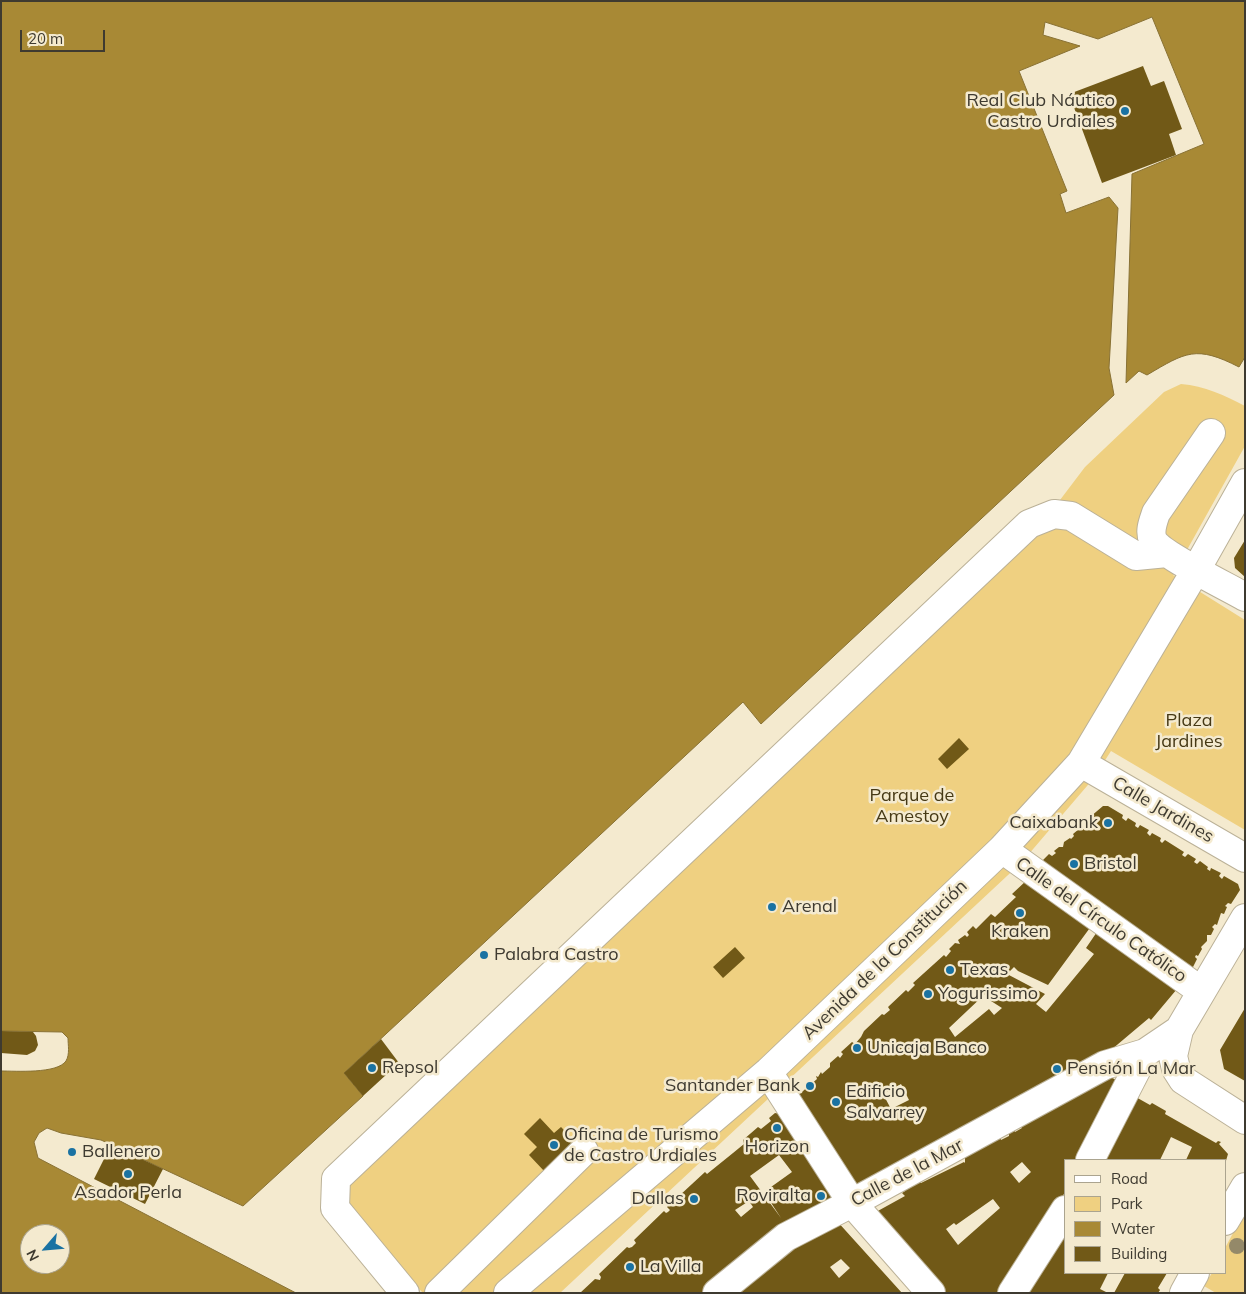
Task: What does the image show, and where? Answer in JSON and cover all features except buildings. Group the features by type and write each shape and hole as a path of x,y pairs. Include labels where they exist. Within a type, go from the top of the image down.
{"street":[{"path":"1211,433 1169,492 1153,520 1151,527 1153,540 1167,553 1245,597"},
{"name":"Avenida de la Constitución","path":"508,1293 768,1072 1002,849 1081,763 1196,570 1245,483"},
{"path":"405,1293 335,1208 336,1179 1029,524 1054,514 1071,516 1136,556 1167,553"},
{"name":"Calle Jardines","path":"1081,763 1245,858"},
{"name":"Calle del Círculo Católico","path":"1002,849 1201,991"},
{"path":"1245,918 1180,1030 1173,1056 1176,1069 1183,1080 1245,1120"},
{"path":"1091,1159 1145,1053 1180,1030"},
{"name":"Calle de la Mar","path":"717,1293 786,1237 1106,1065 1145,1053"},
{"path":"768,1072 852,1203 931,1293"},
{"path":"439,1293 584,1151"},
{"path":"1226,1219 1245,1187"},
{"path":"1012,1293 1064,1212"},
{"path":"1184,1293 1194,1274"}],"green space":[{"name":"Parque de Amestoy","path":"1181,384 1214,392 1245,406 1245,446 1173,575 1245,620 1245,830 1111,751 1093,779 1022,862 560,1293 423,1293 344,1212 345,1180 1035,533 1085,467 1164,392"},
{"path":"1245,1211 1245,1293 1216,1293 1204,1286 1211,1274 1226,1274 1226,1246"}],"water":[{"path":"1,1 1245,1 1245,357 1239,367 1212,356 1192,354 1172,361 1147,375 1139,371 1126,383 1132,174 1204,144 1152,17 1098,39 1045,22 1043,35 1080,46 1019,71 1067,191 1060,194 1066,213 1109,197 1118,208 1109,368 1114,395 761,724 743,702 344,1073 363,1096 243,1206 101,1140 61,1133 47,1128 39,1133 34,1142 38,1158 296,1293 1,1293 1,1071 36,1071 61,1065 66,1061 68,1055 68,1038 62,1032 1,1031"}],"place":[{"name":"Real Club Náutico Castro Urdiales","path":"1125,111"},
{"name":"Caixabank","path":"1108,823"},
{"name":"Bristol","path":"1074,864"},
{"name":"Arenal","path":"772,907"},
{"name":"Kraken","path":"1020,913"},
{"name":"Palabra Castro","path":"484,955"},
{"name":"Texas","path":"950,970"},
{"name":"Yogurissimo","path":"928,994"},
{"name":"Unicaja Banco","path":"857,1048"},
{"name":"Repsol","path":"372,1068"},
{"name":"Pensión La Mar","path":"1057,1069"},
{"name":"Santander Bank","path":"810,1086"},
{"name":"Edificio Salvarrey","path":"836,1102"},
{"name":"Horizon","path":"777,1128"},
{"name":"Oficina de Turismo de Castro Urdiales","path":"554,1145"},
{"name":"Ballenero","path":"72,1152"},
{"name":"Asador Perla","path":"128,1174"},
{"name":"Roviralta","path":"821,1196"},
{"name":"Dallas","path":"694,1199"},
{"name":"La Villa","path":"630,1267"}],"park label":[{"name":"Plaza Jardines","path":"1189,731"}]}
